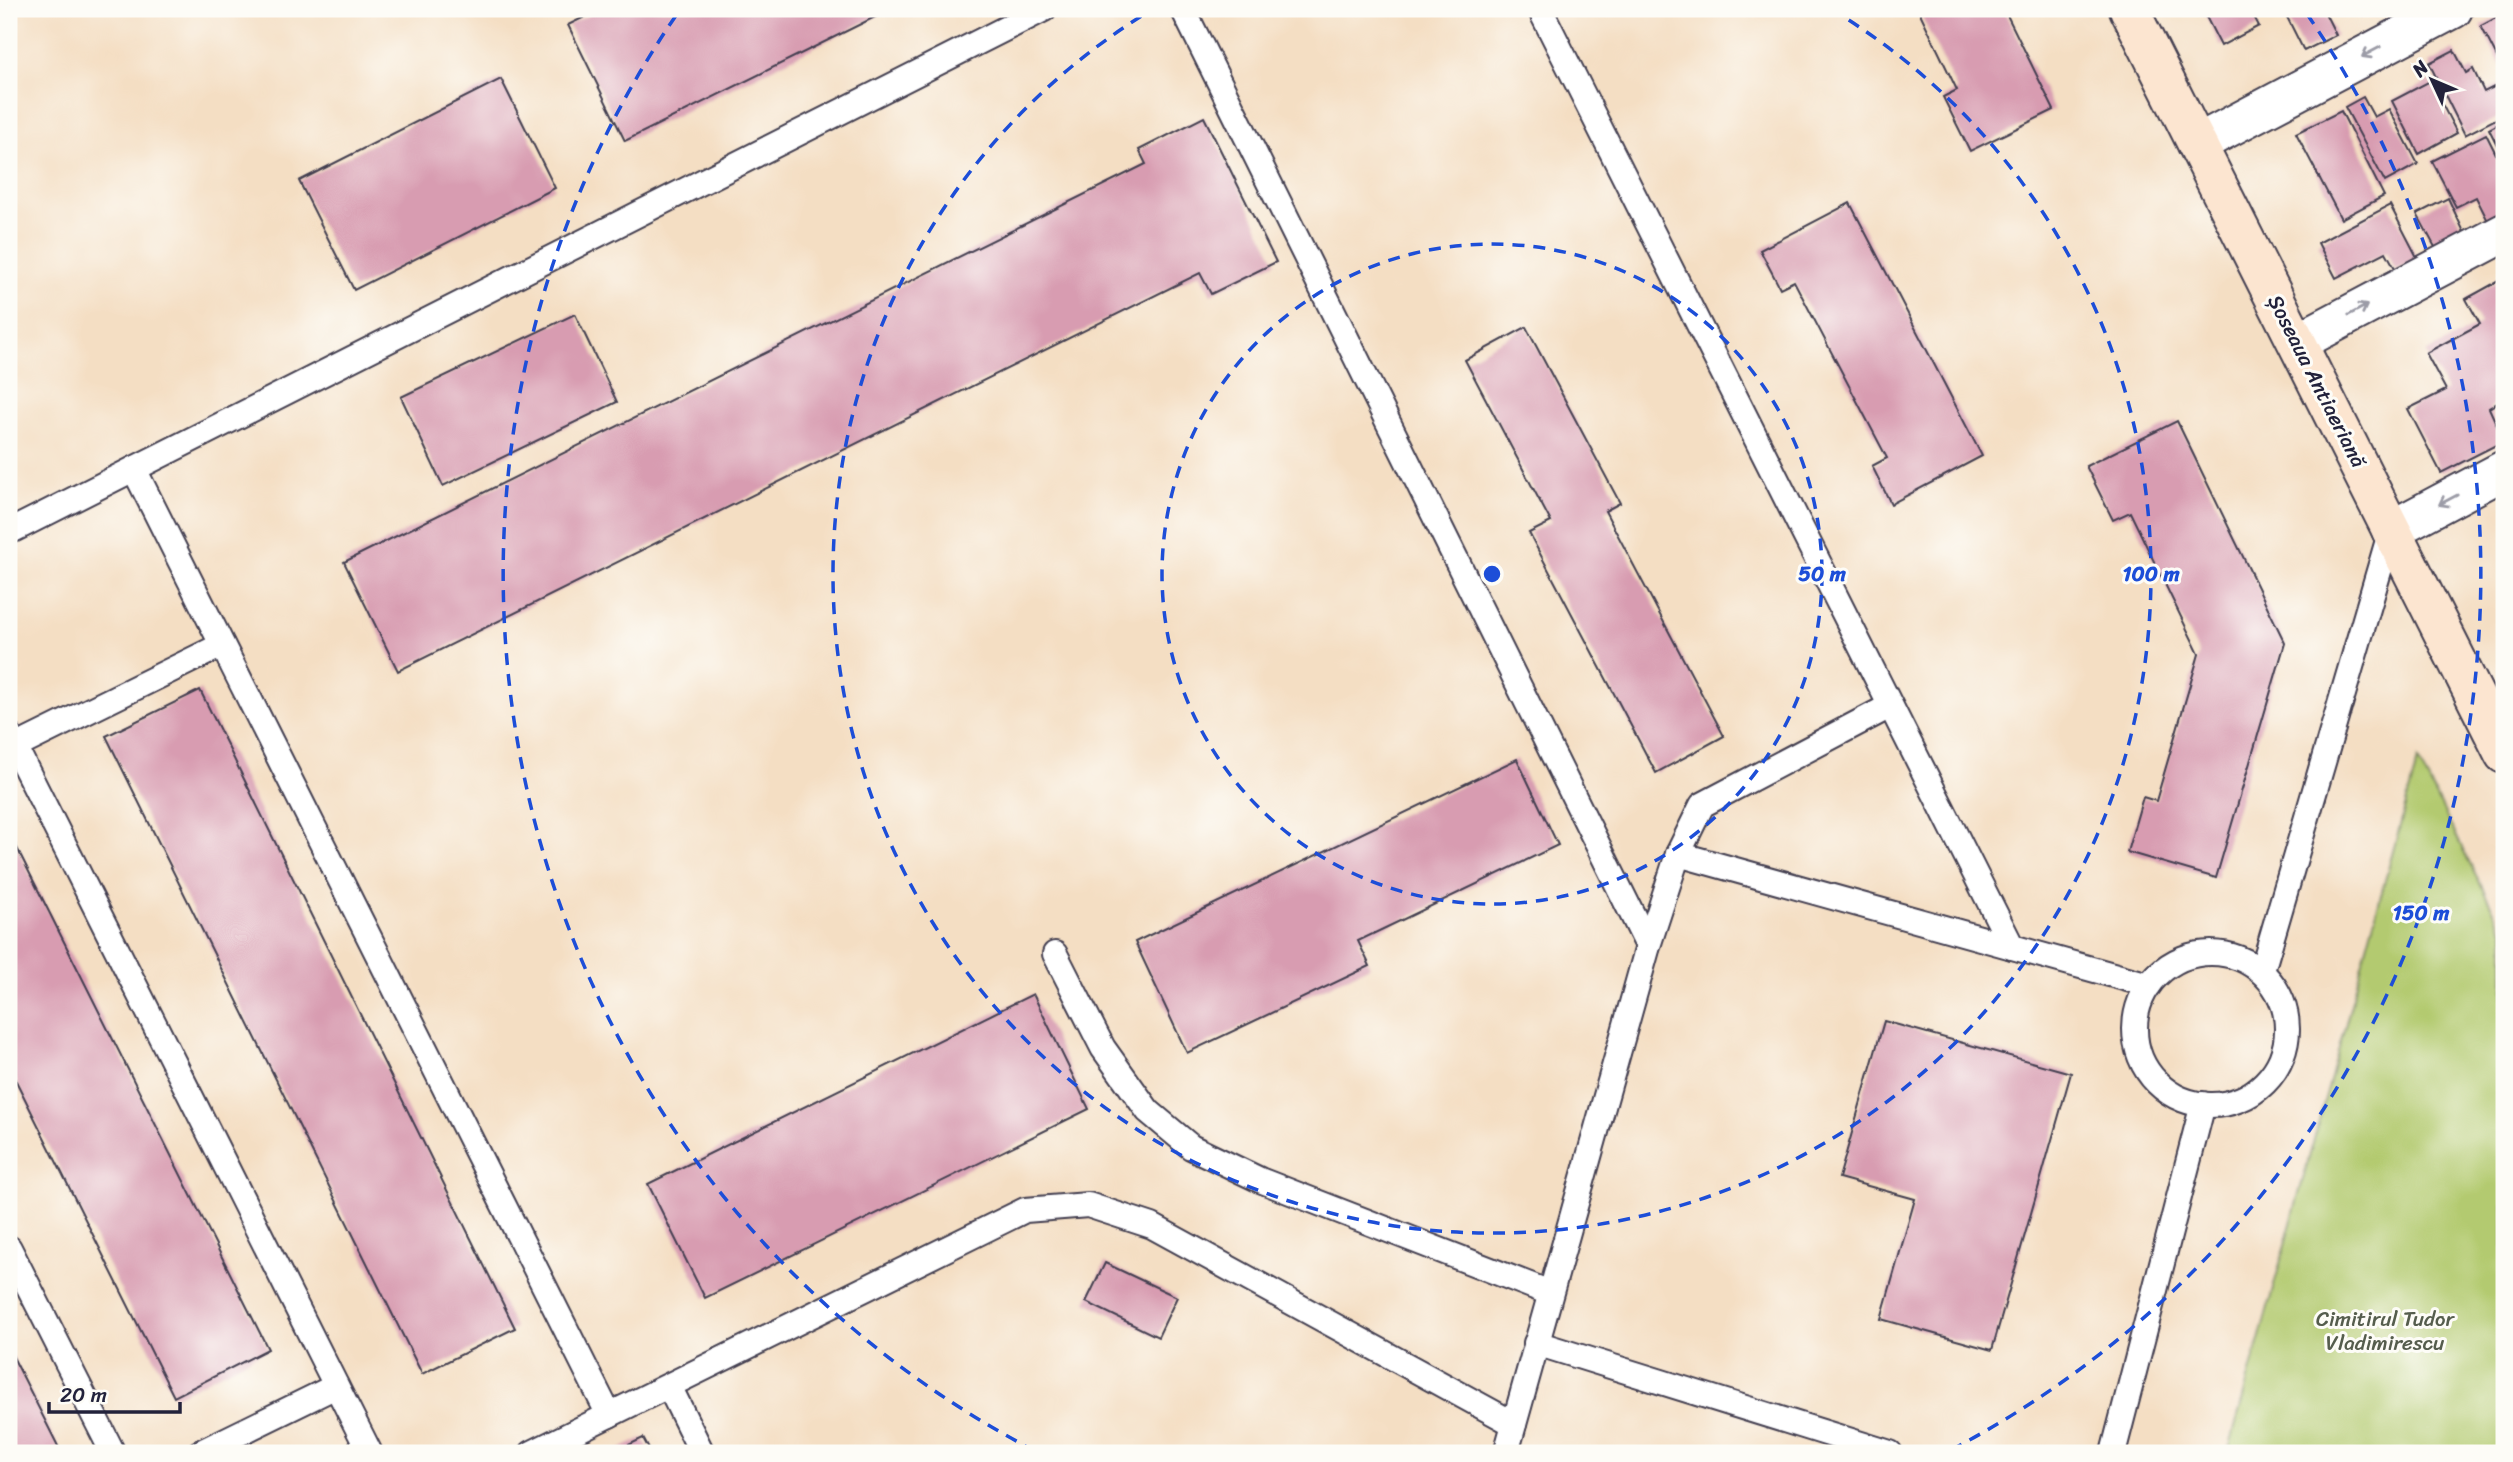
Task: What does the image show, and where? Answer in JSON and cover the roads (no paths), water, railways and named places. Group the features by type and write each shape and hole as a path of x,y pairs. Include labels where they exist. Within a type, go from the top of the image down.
{"main road":[{"name":"Șoseaua Antiaeriană","path":"2129,9 2504,754"}],"street":[{"path":"2197,144 2453,9"},
{"path":"2298,342 2504,233"},
{"path":"2392,530 2504,470"}],"lane":[{"path":"9,532 1044,9"},
{"path":"1183,9 1648,946"},
{"path":"1540,9 2012,947"},
{"path":"134,469 609,1415"},
{"path":"2262,971 2392,530"},
{"path":"222,645 11,744 370,1453"},
{"path":"1506,1453 1648,946 1678,855 1702,805 1890,706"},
{"path":"1678,855 2149,985"},
{"path":"2203,953 2227,953 2251,962 2262,971 2270,978 2282,999 2288,1023 2286,1048 2275,1070 2259,1089 2238,1101 2203,1104 2186,1101 2164,1089 2146,1070 2136,1046 2135,1021 2142,996 2157,975 2178,959 2203,953"},
{"path":"1055,954 1103,1048 1148,1111 1191,1147 1260,1180 1550,1293"},
{"path":"2113,1453 2203,1104"},
{"path":"532,1453 1025,1210 1088,1205 1152,1226 1514,1424"},
{"path":"9,1248 113,1453"},
{"path":"1536,1343 1890,1453"},
{"path":"669,1386 702,1453"},
{"path":"199,1453 336,1387"}],"park label":[{"name":"Cimitirul Tudor Vladimirescu","path":"2385,1331"}]}
